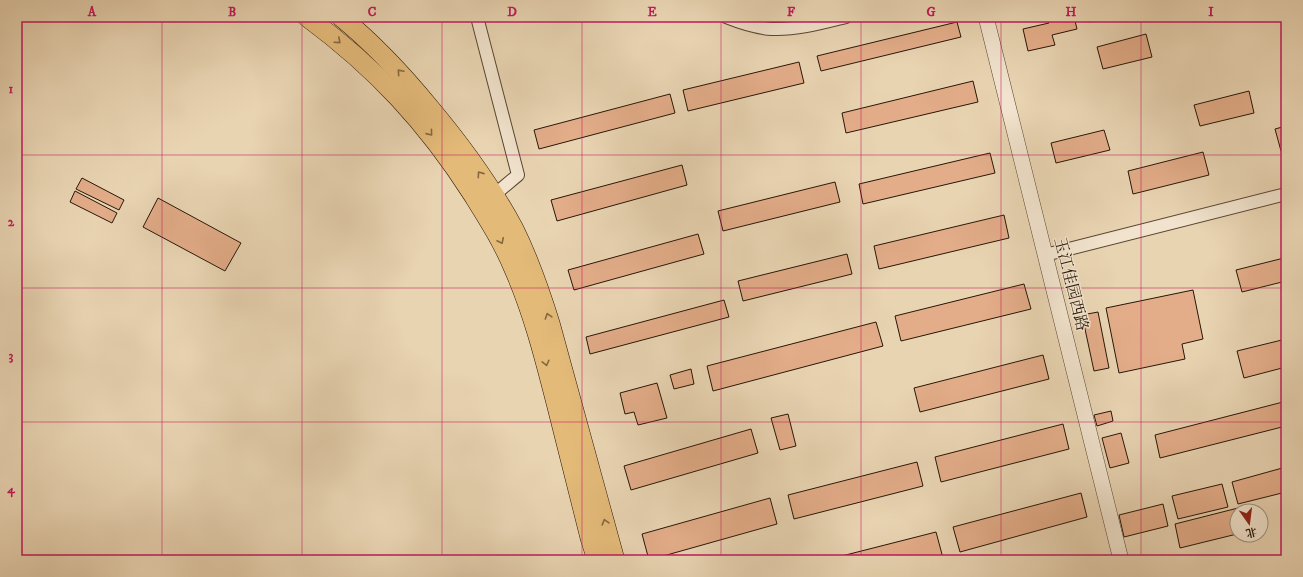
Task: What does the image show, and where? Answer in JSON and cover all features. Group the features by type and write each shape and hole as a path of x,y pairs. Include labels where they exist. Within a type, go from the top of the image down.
{"main road":[{"path":"307,17 332,36 389,86 405,104 431,134 453,164 499,237 514,268 535,324 597,560"},
{"path":"341,17 392,63 454,137 494,195 514,230 538,287 552,330 615,560"}],"street":[{"path":"477,17 518,175 494,195"},
{"path":"726,17 745,24 772,29 804,27 846,17"},
{"name":"玉江佳园西路","path":"986,17 1121,560"},
{"path":"1045,255 1286,194"}],"building":[{"path":"1047,17 1074,17 1077,29 1052,35 1055,45 1028,51 1023,29 1049,23"},
{"path":"1088,17 1110,17 1089,22"},
{"path":"957,22 961,37 821,71 817,56"},
{"path":"1146,34 1152,57 1103,69 1097,47"},
{"path":"799,62 804,83 688,111 683,90"},
{"path":"973,81 978,102 846,133 842,113"},
{"path":"1249,91 1254,113 1200,126 1194,105"},
{"path":"670,94 675,113 539,149 534,130"},
{"path":"1286,126 1286,150 1281,151 1275,129"},
{"path":"1104,130 1110,150 1056,163 1051,143"},
{"path":"1203,152 1209,175 1133,194 1128,171"},
{"path":"990,153 995,173 863,204 859,184"},
{"path":"682,165 687,185 557,221 551,200"},
{"path":"82,178 124,200 119,210 76,189"},
{"path":"835,182 840,202 723,231 718,211"},
{"path":"75,191 117,213 112,223 70,202"},
{"path":"158,198 241,243 225,271 143,227"},
{"path":"1004,215 1009,238 879,269 874,246"},
{"path":"698,234 704,254 574,290 568,270"},
{"path":"847,254 852,274 743,301 738,281"},
{"path":"1284,258 1286,264 1286,281 1242,292 1236,270"},
{"path":"1024,284 1031,309 901,341 895,316"},
{"path":"1193,290 1203,339 1182,344 1185,359 1119,373 1106,308"},
{"path":"724,300 729,317 590,354 586,337"},
{"path":"1098,312 1109,368 1094,371 1082,315"},
{"path":"876,322 883,346 713,391 707,366"},
{"path":"1286,339 1286,367 1244,378 1237,351"},
{"path":"1043,355 1049,379 920,412 914,388"},
{"path":"691,369 694,384 674,389 670,375"},
{"path":"657,383 667,418 638,425 634,412 625,414 620,393"},
{"path":"1283,402 1286,415 1286,426 1160,458 1155,435"},
{"path":"1111,411 1113,421 1097,426 1094,415"},
{"path":"788,414 796,446 780,450 771,418"},
{"path":"1063,424 1069,449 941,482 935,457"},
{"path":"751,429 758,453 631,490 624,466"},
{"path":"1121,433 1129,463 1110,468 1102,438"},
{"path":"917,462 923,486 794,519 788,495"},
{"path":"1286,467 1286,492 1238,503 1232,482"},
{"path":"1222,484 1228,507 1178,519 1172,496"},
{"path":"1081,493 1087,517 960,552 953,527"},
{"path":"770,498 777,524 649,560 642,534"},
{"path":"1163,504 1168,526 1124,537 1119,515"},
{"path":"1229,510 1229,536 1180,548 1175,524"},
{"path":"936,532 943,558 935,560 826,560"}]}
